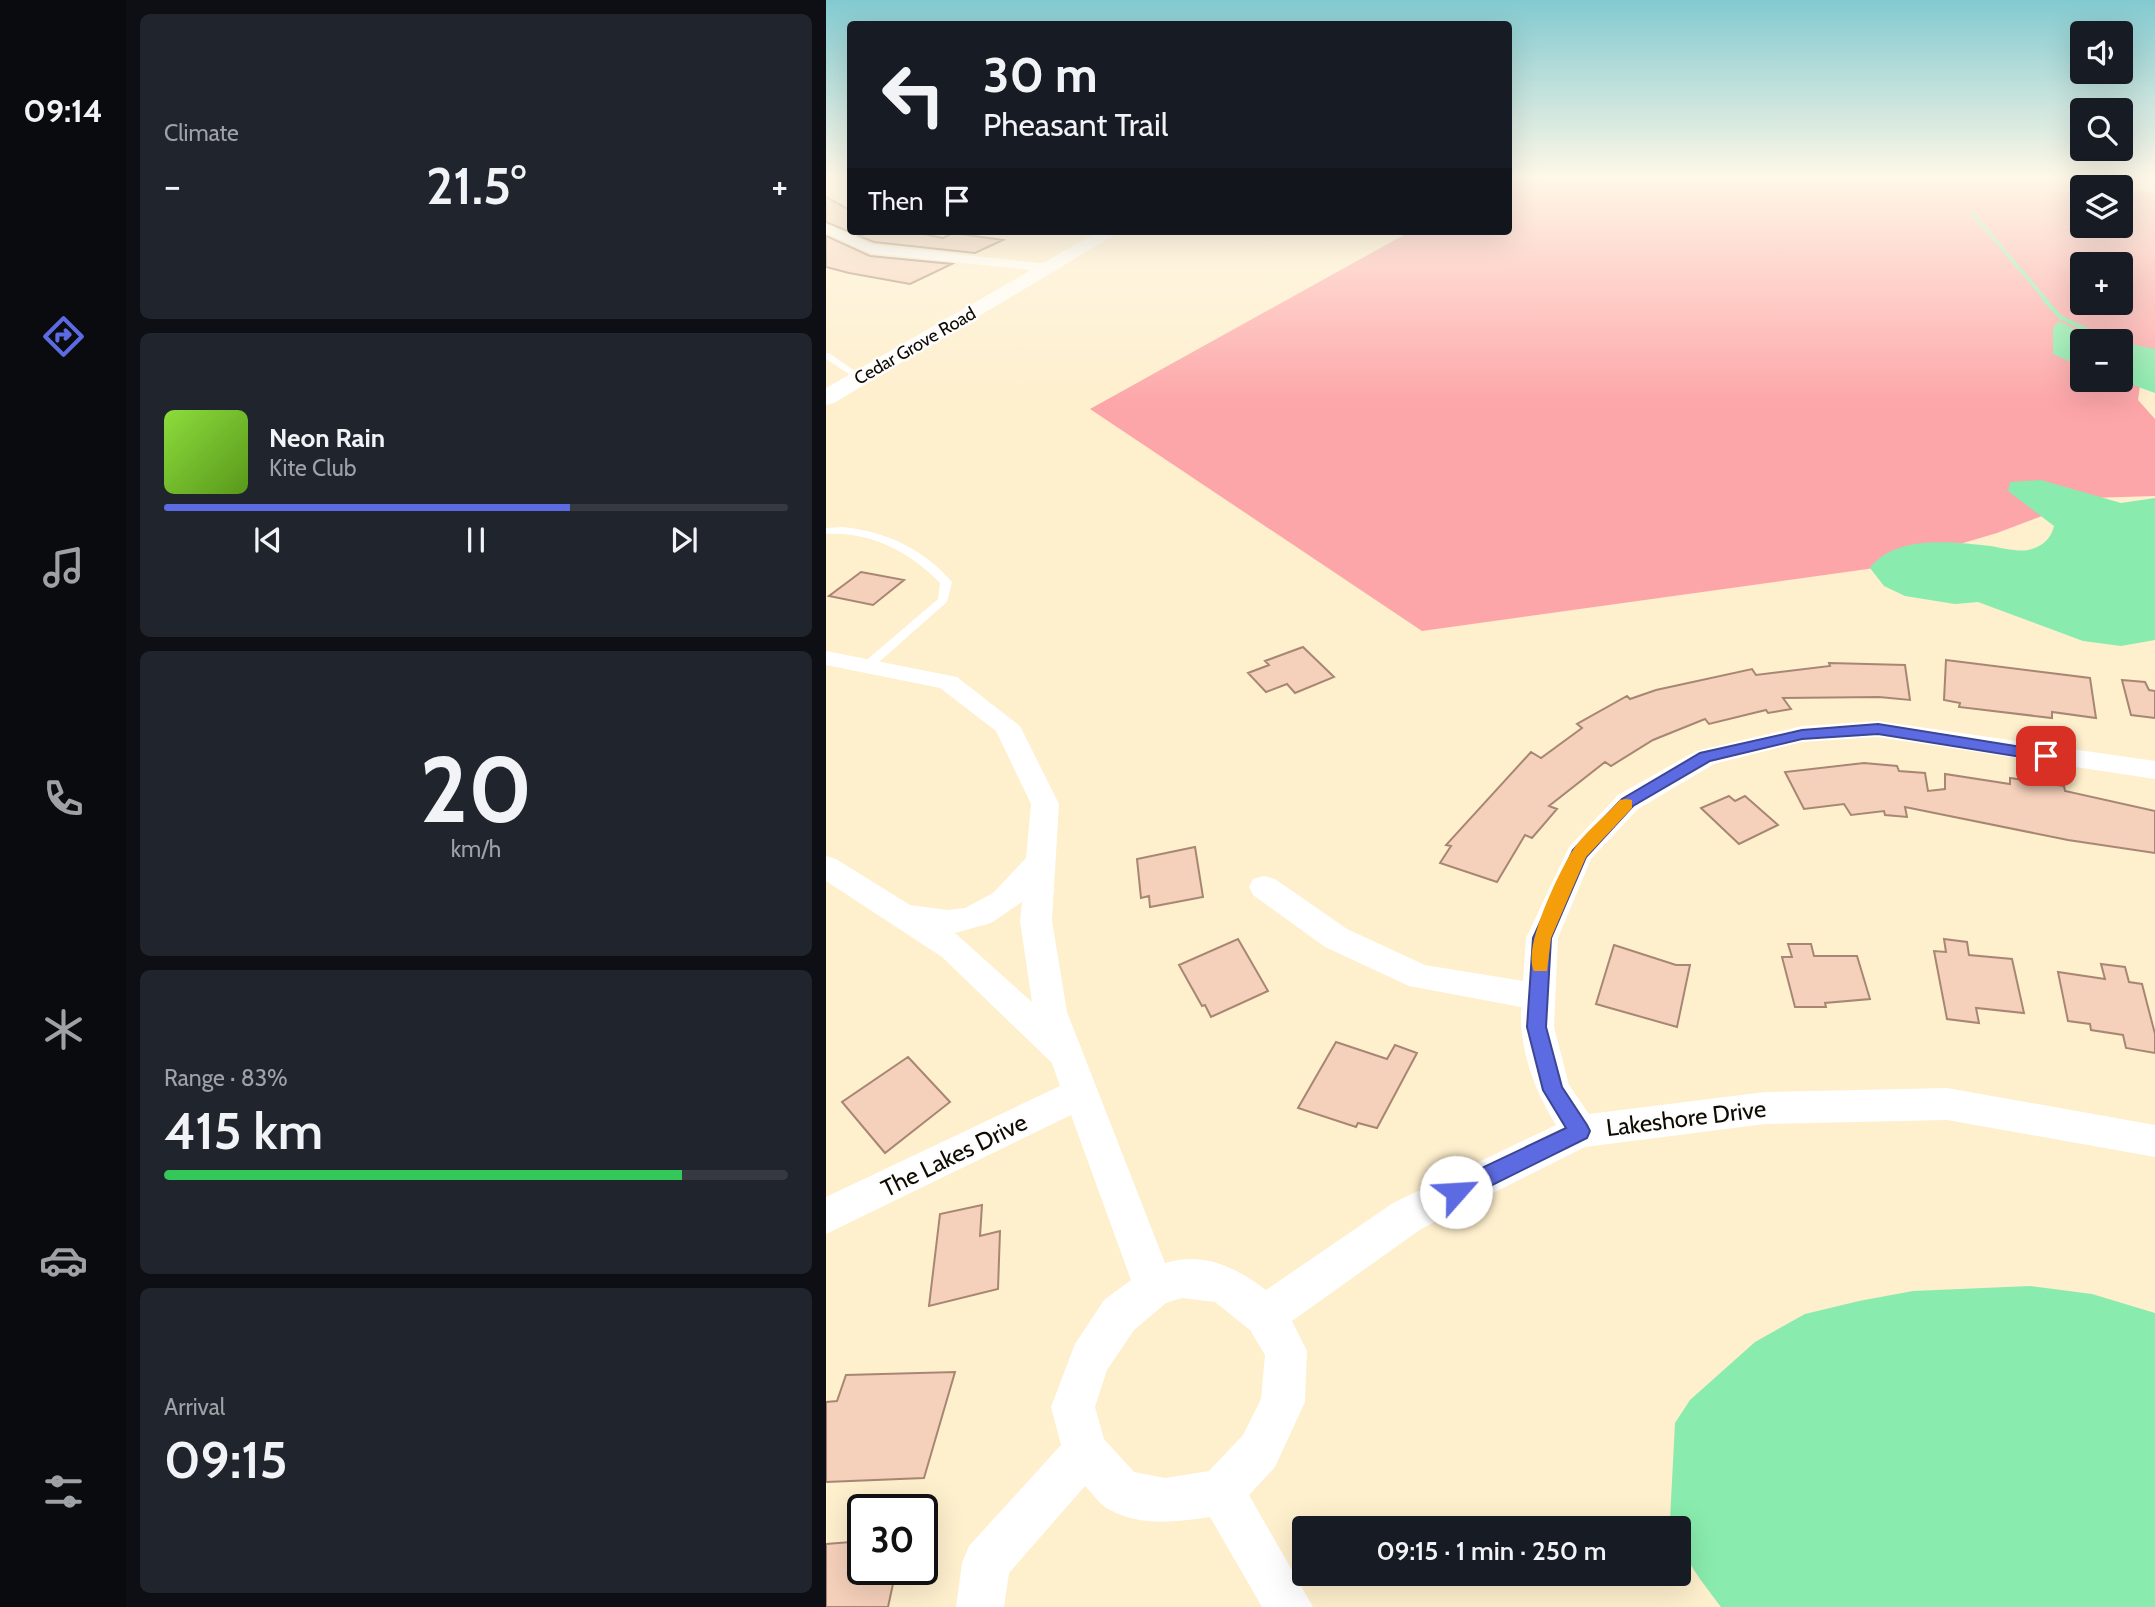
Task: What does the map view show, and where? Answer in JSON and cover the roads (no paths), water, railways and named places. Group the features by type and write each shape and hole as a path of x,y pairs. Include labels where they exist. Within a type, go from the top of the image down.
{"main road":[{"name":"Cedar Grove Road","path":"826,398 1073,254"}],"street":[{"path":"908,253 962,260 965,263 1043,271"},
{"path":"995,264 1073,254"},
{"path":"995,264 1014,276 1016,279 1012,289"},
{"path":"826,658 948,681 1007,726 1045,804 1037,920 1050,1012 1154,1287"},
{"path":"1580,1131 1553,1090 1537,1027 1542,938 1579,854 1628,802 1705,757 1802,734 1878,729 2155,770"},
{"path":"902,916 953,922 992,910 1024,884 1041,859"},
{"path":"826,867 953,948 1068,1057"},
{"path":"1264,887 1336,938 1420,977 1539,998"},
{"name":"The Lakes Drive","path":"826,1216 1082,1093"},
{"name":"Lakeshore Drive","path":"1265,1315 1407,1216 1580,1131 1765,1108 1947,1104 2155,1141"},
{"path":"1182,1278 1223,1283 1265,1315 1286,1351 1283,1402 1259,1451 1221,1492 1165,1501 1122,1492 1085,1452 1073,1407 1090,1359 1119,1315 1154,1287 1182,1278"},
{"path":"980,1607 986,1563 1085,1452"},
{"path":"1221,1492 1289,1607"}],"lane":[{"path":"826,355 862,378"},
{"path":"826,531 869,531 921,560 946,582 943,600 867,666"}],"waterway":[{"path":"2006,253 2046,300"},
{"path":"2044,299 2060,317 2085,329"}]}
